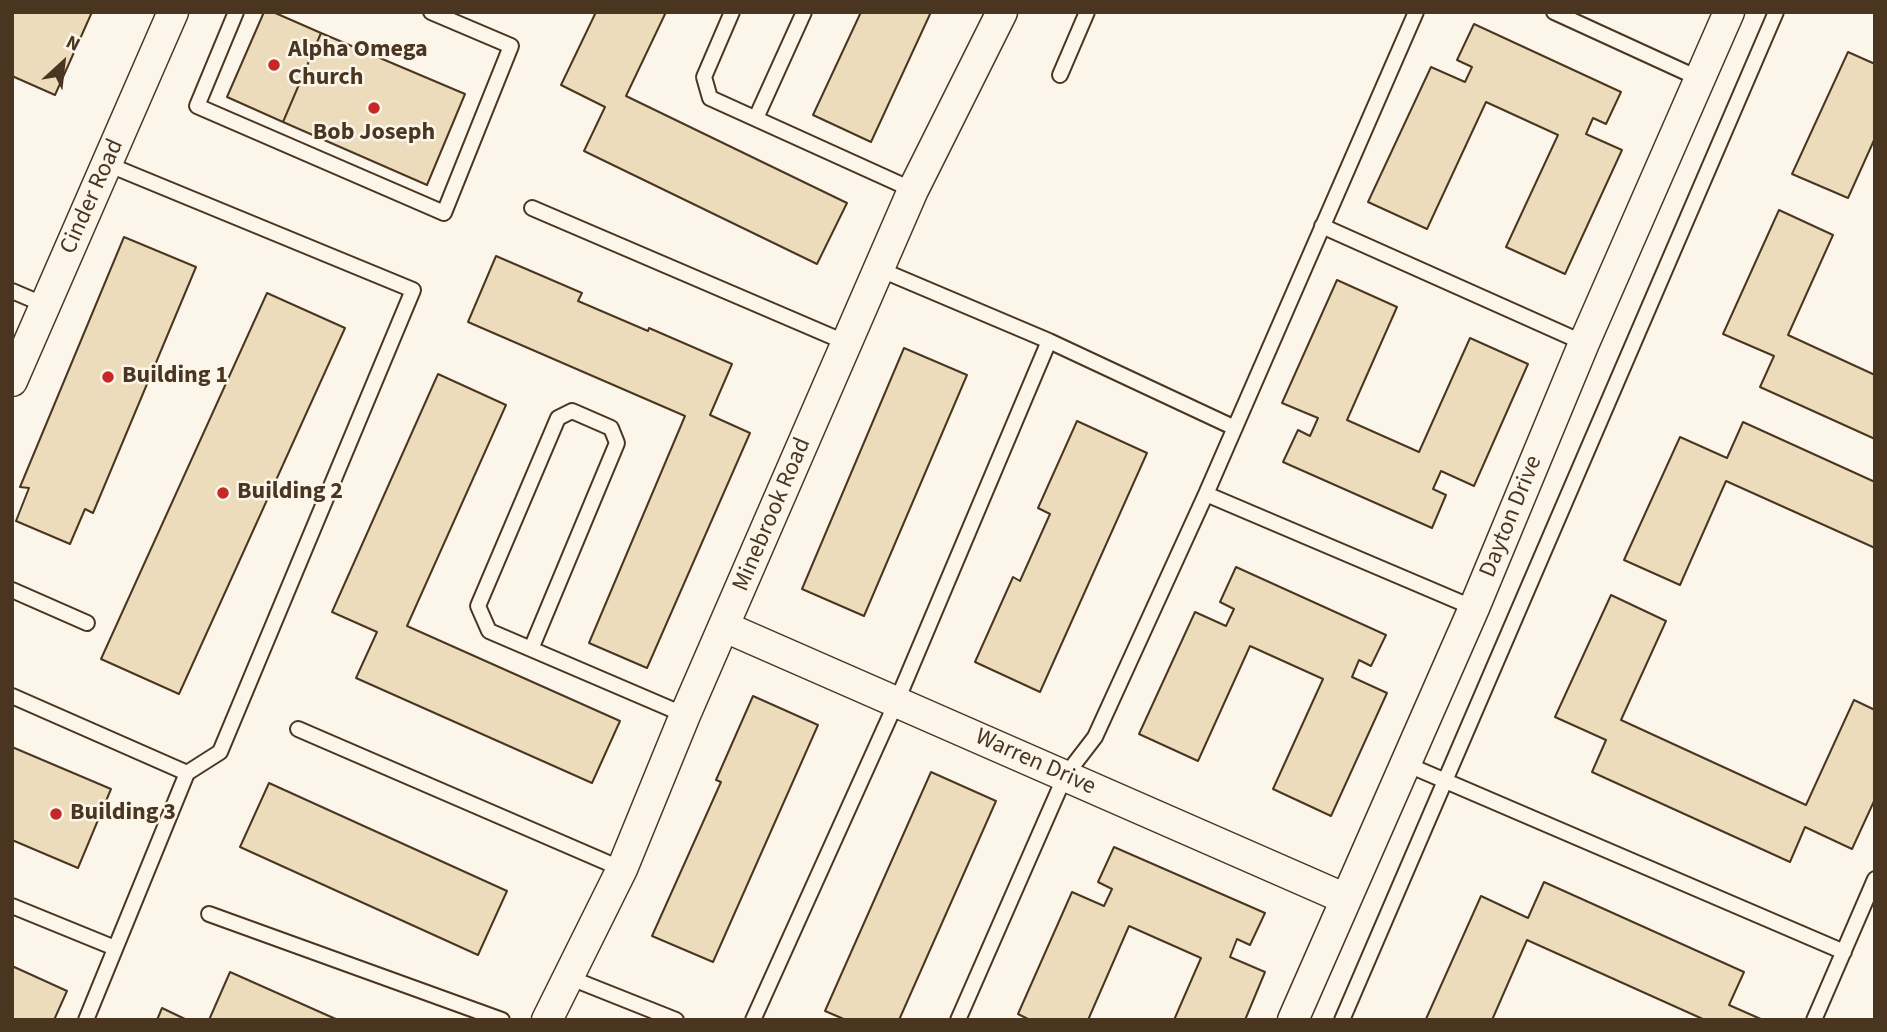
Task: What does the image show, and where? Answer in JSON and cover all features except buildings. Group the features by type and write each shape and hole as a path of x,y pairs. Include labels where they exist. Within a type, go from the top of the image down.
{"street":[{"name":"Cinder Road","path":"12,381 173,12"},
{"name":"Minebrook Road","path":"547,1020 622,869 685,715 913,190 1002,12"},
{"name":"Dayton Drive","path":"1293,1020 1474,608 1584,343 1729,12"},
{"name":"Warren Drive","path":"725,627 1346,899"}],"lane":[{"path":"236,12 197,106 444,213 510,46 431,12"},
{"path":"732,12 704,76 710,98 913,190"},
{"path":"756,118 804,12"},
{"path":"1060,75 1087,12"},
{"path":"958,1020 1065,776 1095,737 1206,494 1416,12"},
{"path":"1554,12 1698,78"},
{"path":"1342,1020 1776,12"},
{"path":"86,1020 187,773 220,752 413,289 107,164"},
{"path":"532,208 847,343"},
{"path":"1322,226 1584,343"},
{"path":"879,269 1049,341 1235,428"},
{"path":"12,291 46,305"},
{"path":"753,1020 896,702 1049,341"},
{"path":"531,649 617,443 611,428 572,411 558,418 478,606 489,631 531,649 685,715"},
{"path":"1206,494 1474,608"},
{"path":"12,590 87,623"},
{"path":"12,696 187,773"},
{"path":"298,729 622,869"},
{"path":"1406,764 1844,952"},
{"path":"1814,1020 1875,879"},
{"path":"12,906 114,948"},
{"path":"209,914 502,1020"},
{"path":"568,976 677,1020"}],"place":[{"name":"Alpha Omega Church","path":"274,65"},
{"name":"Bob Joseph","path":"374,108"},
{"name":"Building 1","path":"108,377"},
{"name":"Building 2","path":"223,493"},
{"name":"Building 3","path":"56,814"}]}
